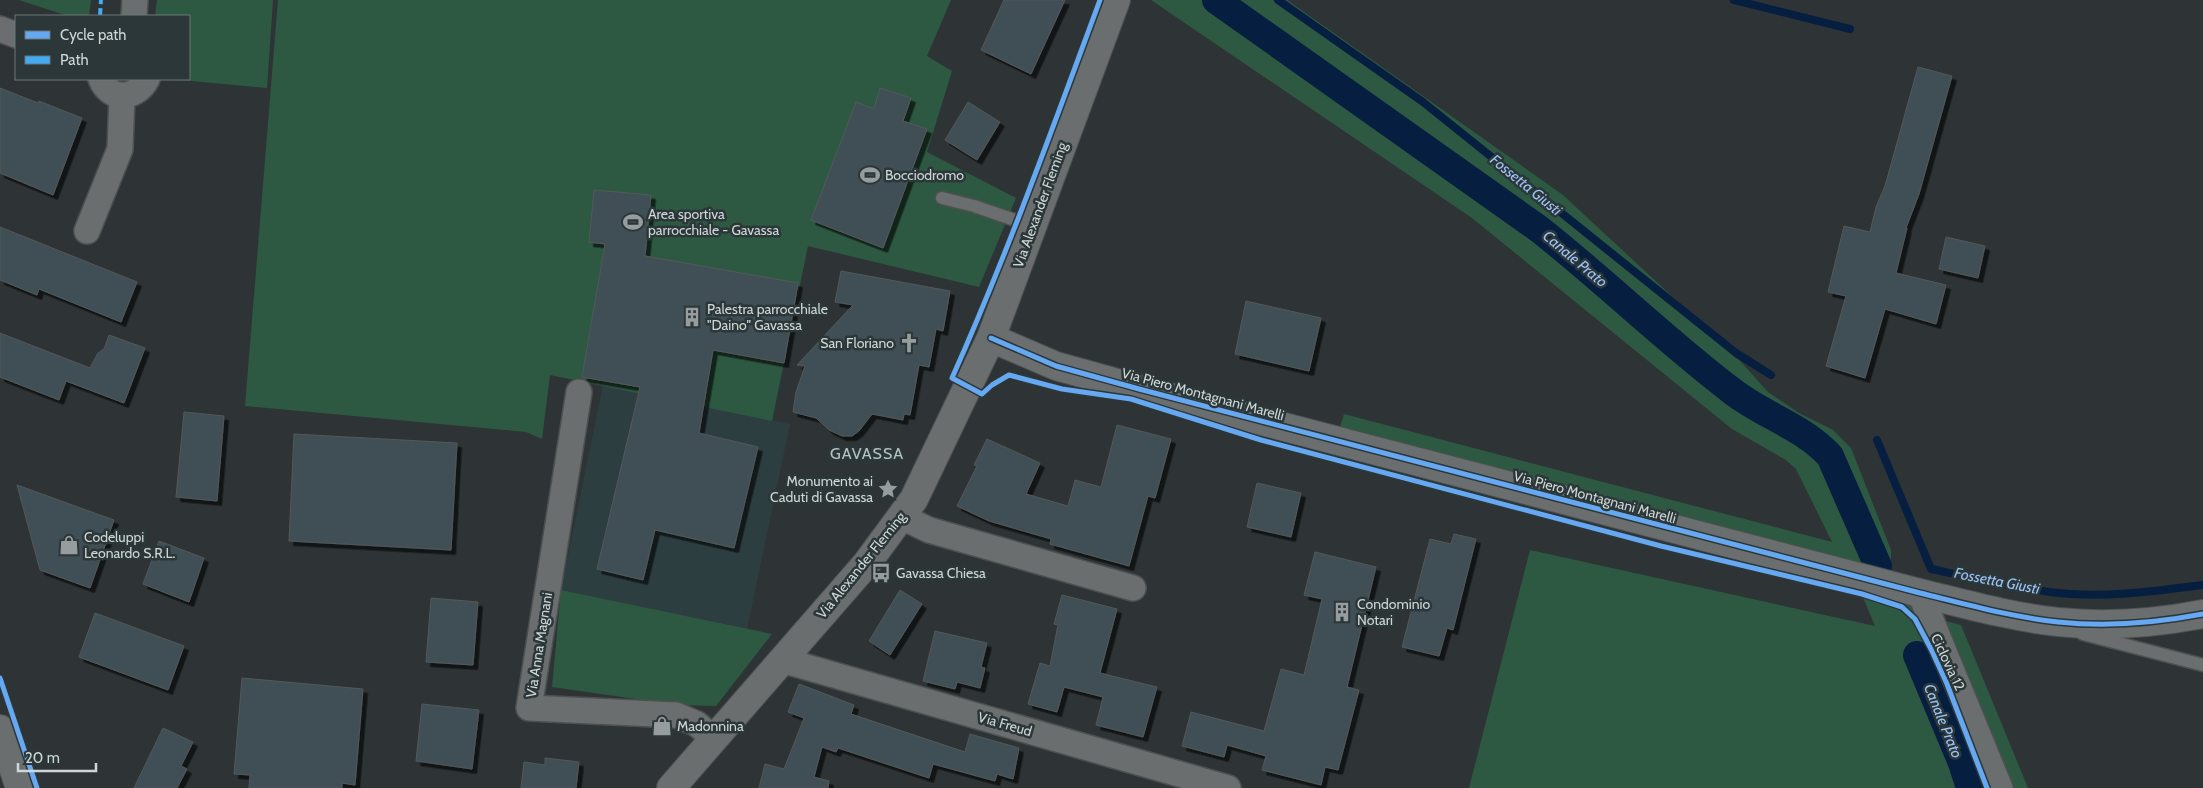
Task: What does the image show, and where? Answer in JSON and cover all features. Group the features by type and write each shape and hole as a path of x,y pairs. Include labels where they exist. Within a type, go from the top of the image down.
{"street":[{"path":"134,15 135,0"},
{"name":"Via Alexander Fleming","path":"671,788 867,563 914,499 990,338 1116,0"},
{"path":"0,29 15,35"},
{"path":"102,80 108,90 122,96 137,92 146,80"},
{"path":"88,230 120,149 122,96"},
{"name":"Via Piero Montagnani Marelli","path":"990,338 1028,356 1074,371 1920,593 2013,615 2058,622 2090,624 2173,620 2203,614"},
{"name":"Via Anna Magnani","path":"579,392 529,708 676,715 697,724 714,739"},
{"path":"902,517 928,530 1133,588"},
{"path":"1920,593 2000,788"},
{"name":"Via Freud","path":"782,660 1228,788"},
{"path":"0,729 20,788"}],"lane":[{"path":"942,198 974,206 1032,226"},
{"path":"2013,615 2203,665"}],"shaded area":[{"path":"603,385 790,424 747,629 561,590"}],"green space":[{"path":"19,0 91,0 89,15 65,15"},
{"path":"157,0 273,0 267,88 181,80 190,80 190,15 155,15"},
{"name":"Area sportiva parrocchiale - Gavassa","path":"278,0 951,0 927,56 952,71 927,152 1016,198 979,287 808,246 772,421 550,375 542,439 526,432 245,406"},
{"path":"1151,0 1287,0 1563,195 1732,352 1768,392 1799,413 1833,430 1851,448 1891,550 1891,562 1885,571 1339,430 1344,414 1832,542 1796,469 1786,460 1732,429 1472,218"},
{"path":"1530,550 1875,626 1854,576 1920,593 1930,617 1961,625 2028,788 1469,788"},
{"path":"561,590 772,634 716,706 678,705 552,687"}],"building":[{"path":"1004,0 1065,0 1031,74 981,50"},
{"path":"1918,67 1952,76 1919,194 1906,228 1896,273 1946,285 1936,324 1885,309 1865,378 1826,366 1846,296 1828,292 1844,226 1870,232 1876,207 1885,186"},
{"path":"0,88 82,118 53,195 0,173"},
{"name":"Bocciodromo","path":"880,88 911,98 903,121 927,129 883,248 811,220 856,102 874,109"},
{"path":"968,102 1000,122 977,160 945,140"},
{"path":"594,190 651,195 645,256 798,283 784,363 713,350 699,433 758,447 734,548 655,530 643,580 597,569 640,387 582,377 605,244 589,242"},
{"path":"0,227 137,282 121,322 39,289 37,295 0,280"},
{"path":"1946,237 1985,246 1978,278 1939,269"},
{"path":"841,271 950,291 943,331 936,329 929,367 919,365 910,415 904,414 903,420 872,414 859,431 852,436 842,436 829,430 816,418 793,412 796,392 805,366 797,365 853,305 835,302"},
{"path":"1246,301 1321,318 1309,371 1235,354"},
{"path":"0,333 90,368 98,353 104,349 109,335 145,348 124,403 66,381 59,400 0,377"},
{"path":"184,412 224,416 217,501 176,497"},
{"path":"1117,425 1171,439 1155,498 1148,496 1129,566 1050,544 1051,539 989,521 957,506 977,466 974,465 987,439 1040,463 1026,494 1068,506 1075,480 1101,487"},
{"path":"294,434 457,443 451,550 289,541"},
{"path":"1257,483 1301,493 1291,537 1247,527"},
{"name":"Codeluppi Leonardo S.R.L.","path":"17,485 114,520 90,588 40,570"},
{"path":"1454,534 1476,539 1453,630 1447,628 1439,656 1402,647 1430,539 1451,544"},
{"path":"159,541 204,558 189,602 143,584"},
{"path":"1315,552 1376,567 1347,687 1359,690 1338,770 1325,767 1321,785 1262,770 1266,756 1227,745 1224,757 1182,746 1191,712 1264,731 1281,669 1304,675 1322,599 1304,595"},
{"path":"900,590 922,604 890,655 869,641"},
{"path":"1062,595 1117,609 1100,673 1157,687 1143,737 1096,725 1103,697 1064,687 1057,712 1028,704 1040,663 1050,666 1058,625 1054,624"},
{"path":"431,598 478,602 473,665 426,662"},
{"path":"95,613 184,646 168,690 79,657"},
{"path":"935,631 987,643 981,667 985,668 980,688 957,682 955,689 923,681"},
{"path":"242,678 363,689 355,785 342,783 342,788 249,788 250,775 234,774"},
{"path":"799,684 854,705 851,714 965,752 970,734 1019,748 1013,779 997,774 995,781 933,764 929,778 838,748 836,752 822,747 814,777 829,781 828,788 759,788 765,764 784,769 804,718 788,712"},
{"path":"422,704 479,710 472,769 416,761"},
{"path":"163,728 193,742 181,766 187,769 177,788 134,788"},
{"path":"545,758 579,762 576,788 521,788 524,762 545,765"}],"waterway":[{"name":"Canale Prato","path":"1216,0 1539,229 1707,372 1744,400 1795,429 1819,446 1830,456 1878,566"},
{"name":"Fossetta Giusti","path":"1278,0 1423,102 1736,353 1771,375"},
{"path":"1734,0 1850,29"},
{"name":"Fossetta Giusti","path":"1877,440 1931,569 2058,593 2094,595 2203,585"},
{"name":"Canale Prato","path":"1917,655 1962,763 1970,788"}],"marked path":[{"path":"100,15 101,0"}],"cycle path":[{"name":"Ciclovia 12","path":"1100,0 1011,238 952,378 982,394 992,385 1009,375 1062,389 1131,399 1261,440 1661,546 1862,594 1902,607 1915,619 1931,649 1947,684 1987,788"},
{"path":"991,338 1056,366 1139,389 1988,610 2040,620 2094,624 2149,622 2203,614"},
{"path":"0,678 37,788"}],"place":[{"name":"Bocciodromo","path":"870,175"},
{"name":"Area sportiva parrocchiale - Gavassa","path":"633,222"},
{"name":"Palestra parrocchiale \"Daino\" Gavassa","path":"692,317"},
{"name":"San Floriano","path":"909,343"},
{"name":"Monumento ai Caduti di Gavassa","path":"888,489"},
{"name":"Codeluppi Leonardo S.R.L.","path":"69,545"},
{"name":"Gavassa Chiesa","path":"881,573"},
{"name":"Condominio Notari","path":"1342,612"},
{"name":"Madonnina","path":"662,726"}],"district":[{"name":"GAVASSA","path":"867,453"}]}
